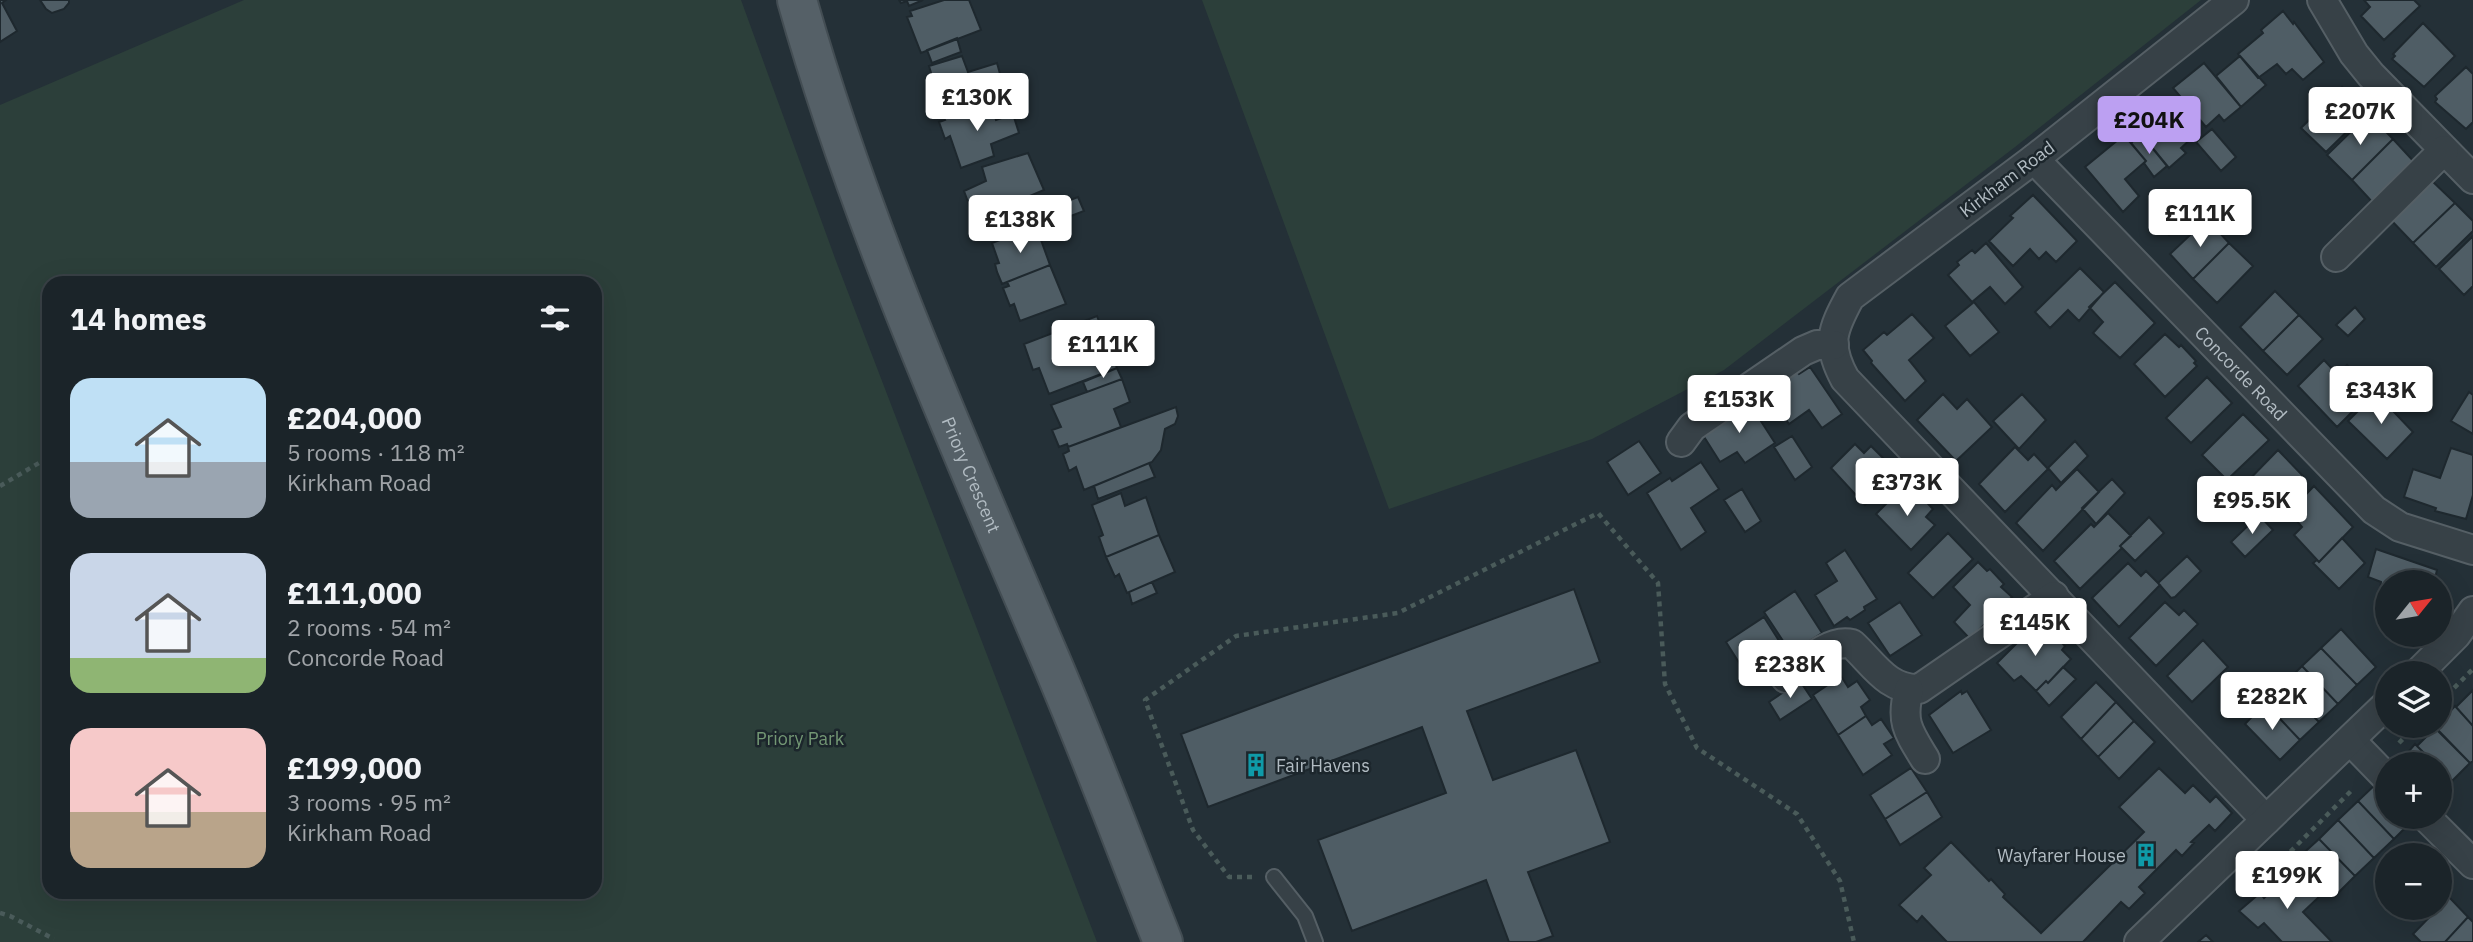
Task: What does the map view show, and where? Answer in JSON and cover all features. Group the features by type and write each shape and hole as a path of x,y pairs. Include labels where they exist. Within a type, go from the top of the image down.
{"main road":[{"name":"Priory Crescent","path":"797,0 821,85 928,372 1047,651 1163,942"}],"street":[{"name":"Kirkham Road","path":"1834,345 1833,335 1850,297 2034,159 2234,0"},
{"path":"2325,1 2354,54 2371,75 2473,179"},
{"path":"2336,257 2444,150"},
{"name":"Concorde Road","path":"2034,159 2374,510 2400,527 2473,550"},
{"path":"1681,442 1692,426 1803,351 1817,345 1834,345 1835,359 1845,379 2266,820"},
{"path":"1786,678 1833,644 1843,642 1852,644 1888,682 1909,690 1919,689 2054,596"},
{"path":"2430,661 2456,635 2473,611"},
{"path":"1909,690 1904,706 1905,723 1925,760"},
{"path":"2139,942 2375,716"},
{"path":"2351,741 2375,766"},
{"path":"2438,829 2473,864"}],"lane":[{"path":"1274,877 1305,916 1315,942"}],"path":[{"path":"0,486 42,461"},
{"path":"1274,877 1230,877 1193,830 1145,700 1236,636 1398,613 1598,513 1658,583 1665,684 1697,748 1797,814 1840,881 1854,942"},
{"path":"2452,690 2473,668"},
{"path":"2248,894 2375,778"},
{"path":"0,913 54,939"}],"green space":[{"name":"Priory Park","path":"244,0 741,0 836,261 1097,942 0,942 0,105"},
{"path":"1202,0 2201,0 2015,147 1724,370 1592,439 1389,509"}],"building":[{"path":"0,0 6,0 2,3 17,31 0,42"},
{"path":"40,0 69,0 69,3 64,9 52,13"},
{"path":"899,0 923,0 909,6 907,1 901,3"},
{"path":"944,0 969,0 981,30 921,53 907,17 912,16 910,11"},
{"path":"2364,0 2414,0 2420,6 2384,40 2361,16 2370,7"},
{"path":"2283,11 2324,62 2303,80 2292,69 2286,74 2277,64 2258,78 2238,54"},
{"path":"2423,23 2455,56 2424,87 2392,59 2395,56 2393,54"},
{"path":"957,38 961,52 932,63 927,50"},
{"path":"962,56 968,72 997,63 1002,81 995,82 999,97 938,118 933,100 937,99 929,66"},
{"path":"2240,56 2266,85 2241,107 2216,76"},
{"path":"2204,63 2241,107 2224,121 2219,115 2206,127 2173,88"},
{"path":"2466,67 2473,74 2473,122 2466,129 2435,102 2435,96"},
{"path":"2342,87 2367,112 2326,152 2301,128"},
{"path":"2161,98 2193,137 2181,148 2186,153 2169,168 2132,123"},
{"path":"990,102 996,120 1013,114 1019,133 991,144 994,156 961,168 950,136 945,139 939,122"},
{"path":"2369,114 2393,139 2352,180 2327,155"},
{"path":"2212,129 2236,157 2221,171 2196,142"},
{"path":"2141,134 2167,166 2154,177 2144,163 2146,161 2131,143"},
{"path":"2124,135 2146,161 2125,179 2139,196 2123,212 2085,167"},
{"path":"2393,139 2417,165 2375,205 2352,180"},
{"path":"1028,153 1044,190 1025,198 1031,211 985,230 980,215 974,218 964,191 986,181 982,167"},
{"path":"2429,178 2455,203 2413,243 2389,218"},
{"path":"2182,193 2196,208 2169,235 2154,220"},
{"path":"2033,195 2077,241 2056,262 2046,252 2039,259 2030,249 2013,266 1989,241 2013,218 2010,216"},
{"path":"1078,197 1084,211 1050,224 1044,210"},
{"path":"2455,203 2473,221 2473,231 2436,267 2413,243"},
{"path":"2207,219 2229,243 2193,279 2170,254"},
{"path":"1036,226 1050,265 1002,284 992,243"},
{"path":"2473,236 2473,286 2464,295 2439,269"},
{"path":"1986,243 2023,287 2005,304 1990,287 1972,302 1948,275 1959,265 1957,262 1972,250 1975,253"},
{"path":"2229,243 2253,266 2217,303 2193,279"},
{"path":"1050,265 1066,304 1020,321 1014,304 1010,306 1003,288 1009,286 1007,282"},
{"path":"2080,268 2104,292 2079,321 2068,310 2050,328 2035,312"},
{"path":"2115,282 2155,323 2120,358 2093,333 2103,322 2089,307"},
{"path":"2275,291 2299,315 2263,351 2240,327"},
{"path":"1974,302 1999,332 1970,356 1945,326"},
{"path":"2355,307 2365,319 2348,336 2336,325"},
{"path":"1912,314 1934,338 1909,360 1926,381 1905,401 1863,350 1884,332 1887,335"},
{"path":"2299,315 2323,339 2287,375 2263,351"},
{"path":"1097,316 1117,368 1049,394 1039,368 1033,370 1024,344"},
{"path":"2165,334 2179,347 2181,345 2196,361 2194,363 2197,366 2165,397 2134,364"},
{"path":"2324,360 2338,375 2347,365 2373,391 2337,427 2298,386"},
{"path":"1810,367 1842,414 1822,428 1809,410 1789,424 1768,394 1781,385 1779,382 1796,371 1799,374"},
{"path":"1117,368 1122,379 1087,392 1083,382"},
{"path":"2207,377 2232,403 2191,443 2166,418"},
{"path":"1122,379 1130,402 1114,409 1121,427 1068,447 1067,444 1059,447 1052,430 1061,427 1051,405"},
{"path":"2469,392 2473,395 2473,434 2451,421"},
{"path":"2376,393 2413,432 2387,459 2348,421"},
{"path":"1943,394 1957,409 1967,399 1992,427 1956,461 1917,420"},
{"path":"2022,394 2046,420 2019,449 1993,421"},
{"path":"1748,401 1775,443 1745,463 1737,452 1720,462 1701,432"},
{"path":"1176,407 1178,416 1175,424 1165,429 1161,450 1152,462 1084,490 1076,467 1069,471 1063,454 1069,451 1068,447"},
{"path":"2243,414 2269,440 2227,480 2202,455"},
{"path":"1792,436 1812,467 1795,480 1774,447"},
{"path":"1639,441 1661,473 1628,495 1607,462"},
{"path":"2075,441 2088,456 2061,483 2048,468"},
{"path":"1855,444 1864,453 1871,446 1888,463 1881,470 1890,479 1865,505 1831,468"},
{"path":"2015,447 2028,460 2034,454 2048,469 2005,512 1979,484"},
{"path":"2451,448 2473,455 2473,495 2466,519 2435,511 2436,508 2404,497 2413,469 2440,478"},
{"path":"2278,450 2303,476 2263,517 2238,491"},
{"path":"1701,462 1719,489 1691,508 1706,532 1681,550 1647,493"},
{"path":"1149,463 1155,477 1098,499 1094,486"},
{"path":"2077,469 2099,492 2043,551 2016,523 2052,485 2056,490"},
{"path":"2112,479 2125,493 2096,524 2082,508"},
{"path":"2314,486 2353,527 2319,562 2294,535 2302,527 2289,512"},
{"path":"1742,489 1761,521 1745,532 1724,500"},
{"path":"1900,490 1909,499 1917,492 1933,509 1926,517 1935,525 1911,550 1876,514"},
{"path":"1121,493 1125,506 1146,497 1159,535 1106,557 1099,537 1103,535 1092,505"},
{"path":"2108,513 2131,536 2080,589 2054,561 2091,524 2094,527"},
{"path":"2259,515 2273,530 2245,557 2231,542"},
{"path":"2149,517 2164,533 2135,561 2120,546"},
{"path":"1948,533 1973,559 1933,598 1908,573"},
{"path":"1159,535 1175,572 1127,593 1119,574 1115,577 1106,557"},
{"path":"2342,538 2365,563 2339,589 2313,563 2317,560 2319,562"},
{"path":"2376,549 2437,570 2375,570 2375,580 2368,577"},
{"path":"1845,550 1877,599 1850,620 1847,617 1834,626 1815,595 1837,581 1826,563"},
{"path":"2187,556 2201,571 2171,598 2158,583"},
{"path":"1978,562 1987,571 1990,569 2004,584 2001,587 2012,597 1970,639 1954,622 1970,605 1953,587"},
{"path":"2128,563 2141,576 2146,571 2160,585 2119,627 2092,598"},
{"path":"1152,582 1157,593 1132,604 1129,592"},
{"name":"Fair Havens","path":"1574,589 1600,662 1467,711 1493,780 1576,750 1610,842 1528,872 1553,936 1536,942 1509,942 1486,880 1352,931 1318,840 1446,793 1422,727 1208,807 1181,734"},
{"path":"1795,591 1822,633 1791,653 1764,612"},
{"path":"1900,602 1922,635 1890,656 1868,623"},
{"path":"2165,602 2179,615 2184,610 2198,624 2156,666 2129,638"},
{"path":"1764,617 1788,655 1750,680 1726,642"},
{"path":"2037,623 2047,635 2051,631 2065,646 2062,650 2071,659 2048,683 2046,681 2036,691 2021,676 2014,681 1997,663"},
{"path":"2341,629 2375,668 2357,685 2321,648"},
{"path":"2203,640 2228,667 2192,702 2167,676"},
{"path":"2321,648 2357,685 2338,704 2302,666"},
{"path":"2302,666 2338,704 2319,722 2283,685"},
{"path":"2063,667 2076,679 2049,706 2036,691"},
{"path":"1841,676 1848,687 1857,681 1870,700 1861,707 1866,716 1838,735 1813,695"},
{"path":"1800,681 1812,699 1780,720 1769,702"},
{"path":"2096,682 2116,702 2081,739 2061,717"},
{"path":"2283,685 2319,722 2300,740 2265,703"},
{"path":"2473,690 2473,726 2456,707"},
{"path":"1961,691 1962,694 1967,691 1991,730 1953,753 1929,715"},
{"path":"2116,702 2134,721 2098,757 2081,739"},
{"path":"2265,703 2300,740 2280,760 2245,724"},
{"path":"2455,706 2473,726 2473,761 2470,763 2446,738 2452,738 2452,709"},
{"path":"1866,716 1872,725 1881,719 1894,738 1884,744 1892,755 1863,775 1838,735"},
{"path":"2134,721 2155,742 2119,779 2098,757"},
{"path":"2425,738 2445,738 2470,763 2452,781 2452,752 2423,752 2417,746"},
{"path":"2415,744 2423,752 2408,752"},
{"path":"1911,768 1927,792 1885,819 1870,795"},
{"name":"Wayfarer House","path":"2159,768 2185,793 2193,785 2210,802 2216,796 2232,813 2215,831 2209,825 2191,842 2194,843 2182,856 2176,850 2139,887 2145,893 2129,909 2121,902 2083,942 1947,942 1922,916 1917,922 1899,905 1931,875 1924,868 1951,842 1989,881 1991,879 2005,894 2003,897 2041,933 2144,832 2119,807"},
{"path":"2375,785 2375,819 2358,801"},
{"path":"1927,792 1942,817 1900,845 1885,819"},
{"path":"2358,801 2375,819 2375,829 2385,829 2394,839 2390,843 2375,843 2374,858 2338,820"},
{"path":"2338,820 2374,858 2355,876 2319,839"},
{"path":"2385,829 2404,829 2394,839"},
{"path":"2319,839 2355,876 2334,897 2297,859"},
{"path":"2295,869 2321,895 2303,912 2332,942 2282,942 2264,923 2258,928 2239,911 2260,893 2264,898"},
{"path":"2452,900 2468,917 2445,942 2421,942 2413,934 2427,920 2452,920"},
{"path":"2468,917 2473,922 2473,942 2445,942"},
{"path":"2206,935 2213,942 2198,942"}],"place":[{"name":"Fair Havens","path":"1256,765"},
{"name":"Wayfarer House","path":"2146,855"}]}
